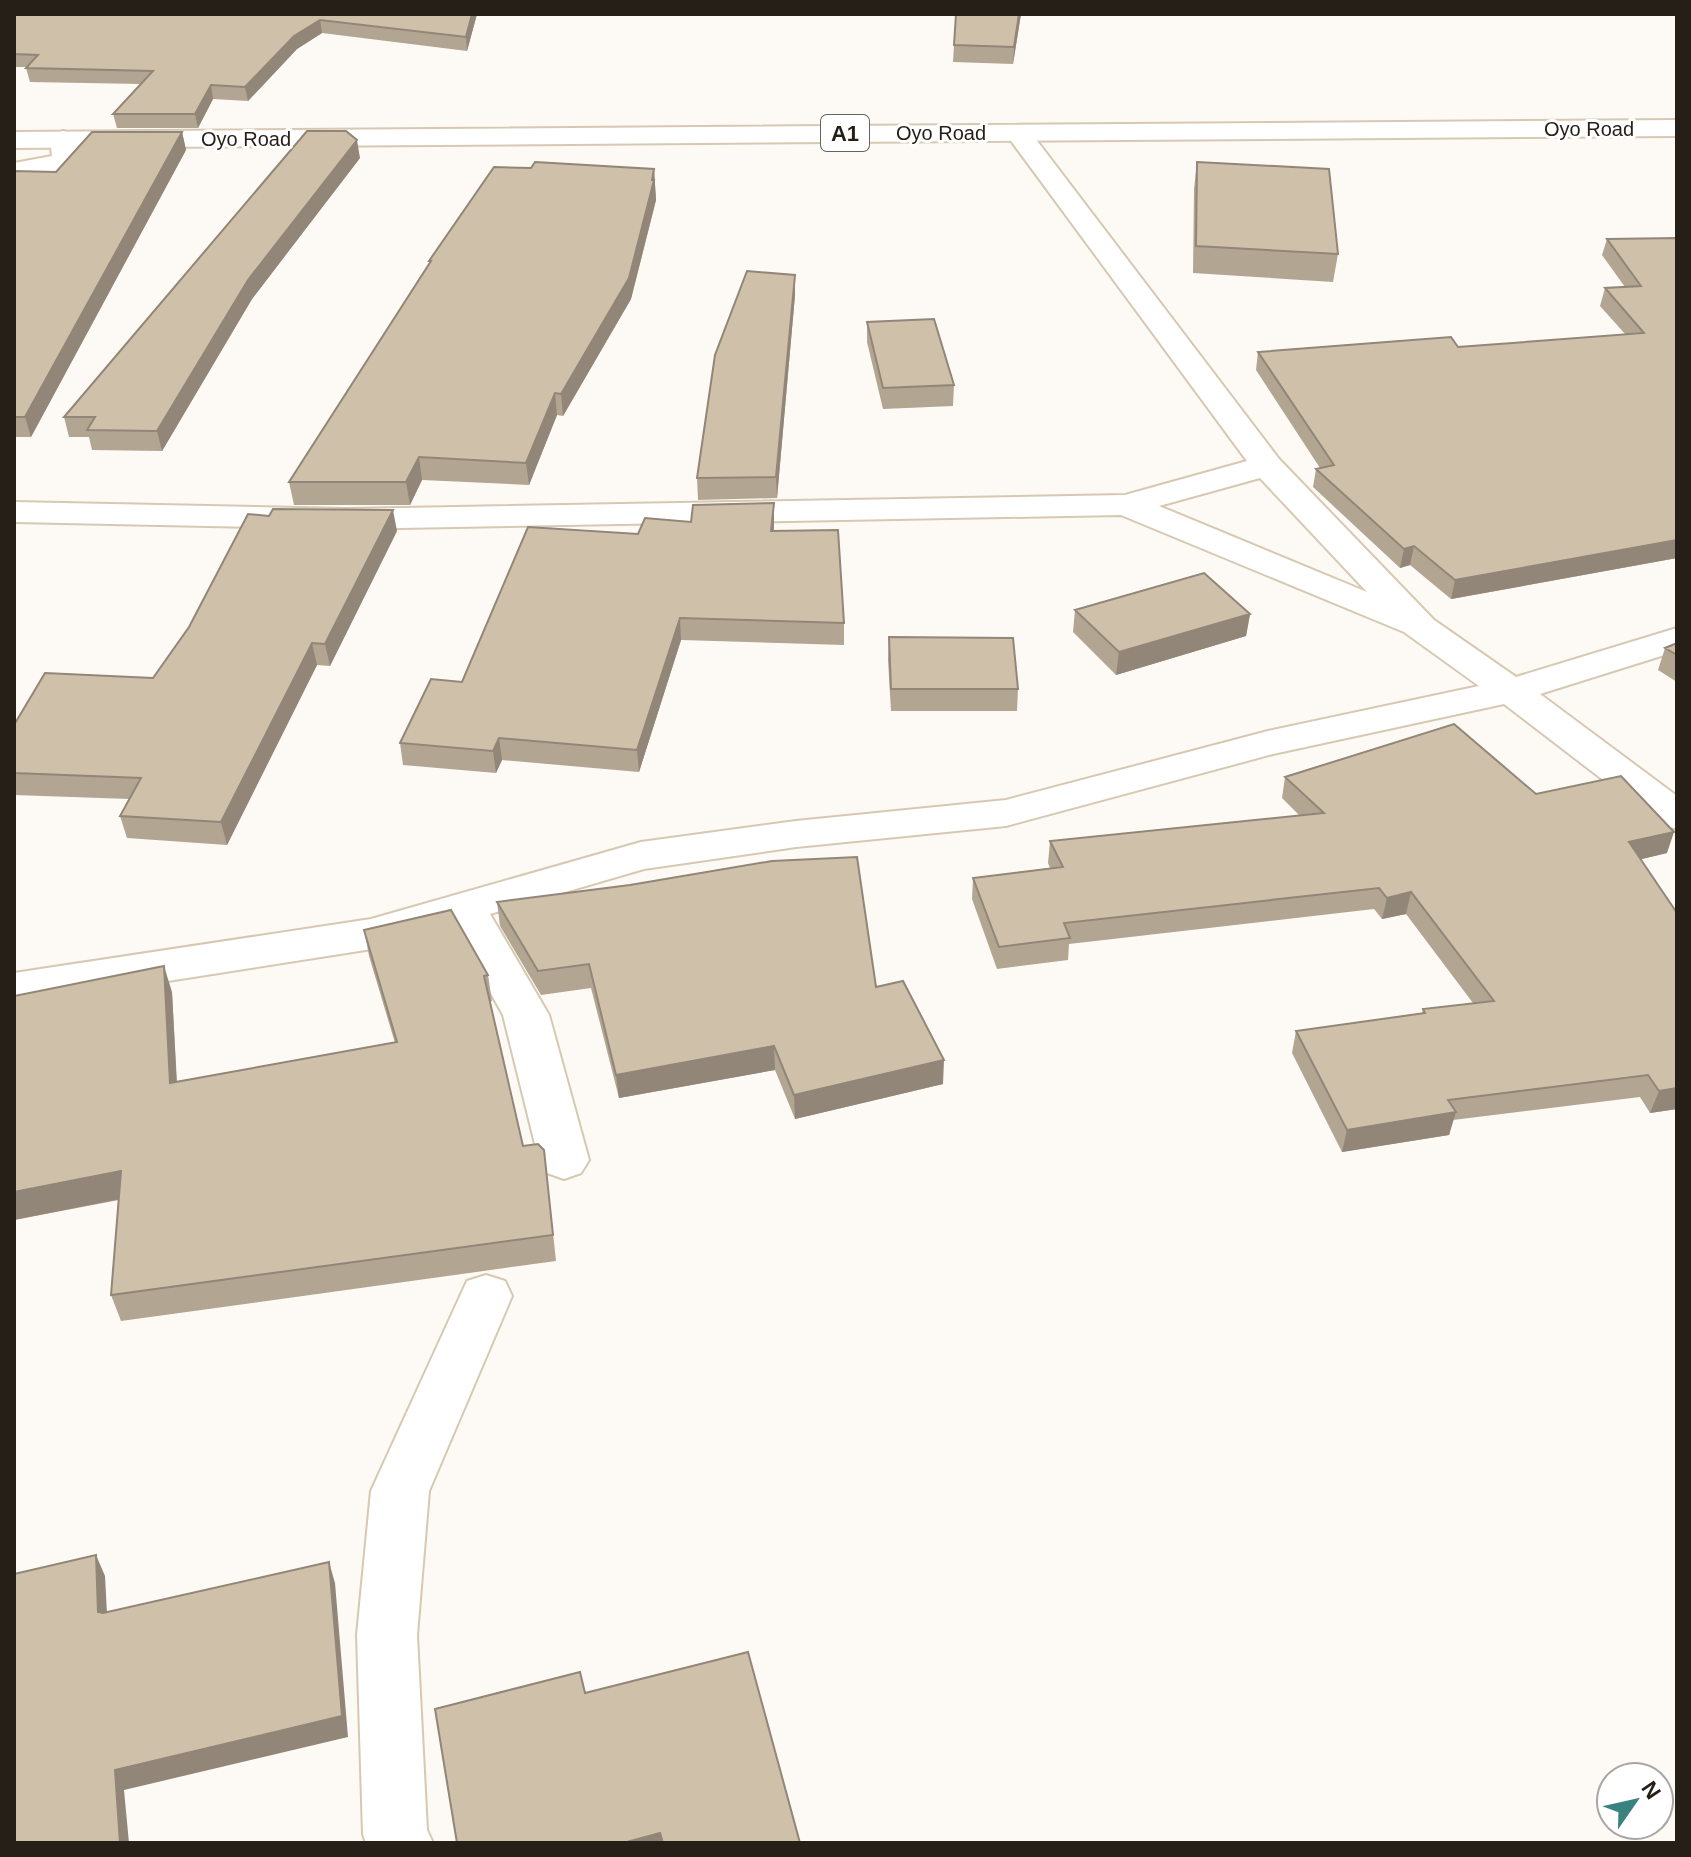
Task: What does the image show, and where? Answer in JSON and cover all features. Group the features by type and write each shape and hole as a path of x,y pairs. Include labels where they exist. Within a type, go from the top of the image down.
{"main road":[{"name":"Oyo Road","path":"14,140 1677,128"},
{"path":"1019,134 1267,466 1421,628 1677,816"},
{"path":"14,171 52,166 65,159 63,139"},
{"path":"14,512 346,519 1126,505 1267,466"},
{"path":"1126,505 1421,628"},
{"path":"14,989 372,934 641,856 796,834 1006,813 1268,743 1510,691 1677,639"},
{"path":"464,907 526,1015 564,1160"},
{"path":"400,1843 395,1834 387,1635 400,1491 486,1296"}],"building":[{"path":"14,14 472,14 466,37 320,20 294,36 245,87 211,85 195,114 113,114 153,71 26,68 38,55 14,54"},
{"path":"956,14 1019,14 1014,47 954,45"},
{"path":"307,131 346,131 357,140 248,280 157,431 87,430 95,417 64,417"},
{"path":"92,132 182,132 25,417 14,417 14,171 56,172"},
{"path":"535,162 654,169 654,180 629,278 561,394 555,393 526,463 419,457 406,482 289,482 429,261 494,167 531,168"},
{"path":"1197,162 1329,169 1338,254 1196,246"},
{"path":"1677,238 1677,540 1455,580 1414,546 1404,549 1316,469 1334,465 1258,352 1451,337 1458,347 1644,333 1605,288 1641,286 1607,239"},
{"path":"747,271 795,275 776,477 697,478 715,355"},
{"path":"934,319 954,385 883,388 867,322"},
{"path":"774,503 771,531 838,530 844,623 680,618 637,750 499,738 493,751 400,743 431,679 462,682 528,527 638,534 645,518 691,522 693,505"},
{"path":"273,509 393,510 325,644 312,643 221,822 120,816 141,778 14,773 14,725 45,673 153,678 189,627 248,514 269,516"},
{"path":"1204,573 1250,614 1119,652 1075,610"},
{"path":"889,637 1013,638 1018,689 891,689"},
{"path":"1677,643 1677,655 1665,648"},
{"path":"1454,724 1536,794 1621,776 1674,832 1629,842 1677,913 1677,1088 1659,1091 1648,1075 1448,1100 1456,1112 1347,1130 1296,1031 1425,1013 1423,1009 1494,1001 1411,892 1387,898 1379,888 1064,923 1070,938 999,947 973,878 1063,867 1050,841 1324,813 1285,777"},
{"path":"857,857 876,987 903,981 944,1060 794,1095 774,1046 616,1075 589,964 538,971 497,902 630,885 772,861"},
{"path":"451,910 488,975 484,976 523,1146 538,1144 544,1150 553,1235 111,1295 121,1171 14,1192 14,996 164,966 170,1083 397,1042 364,930"},
{"path":"96,1555 98,1612 103,1613 329,1562 342,1716 115,1770 120,1843 14,1843 14,1574"},
{"path":"748,1652 800,1843 663,1843 660,1833 623,1843 457,1843 435,1709 580,1672 585,1693"}]}
